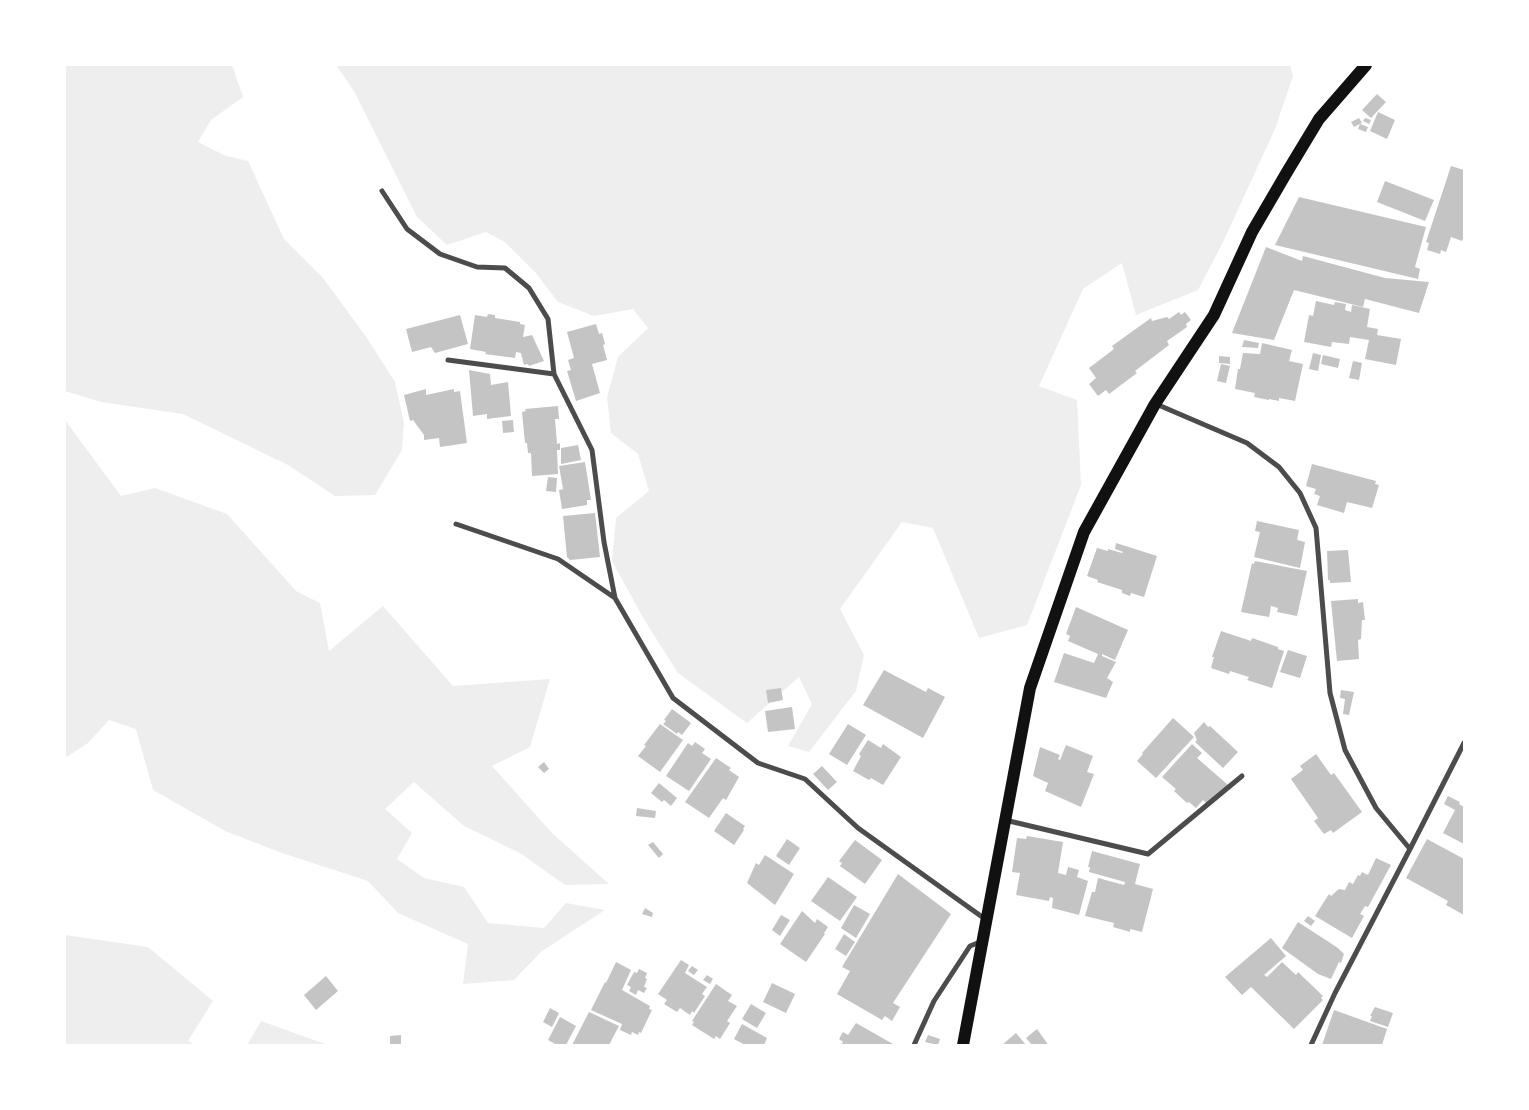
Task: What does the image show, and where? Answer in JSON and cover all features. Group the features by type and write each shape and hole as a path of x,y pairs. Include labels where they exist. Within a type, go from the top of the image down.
{"main road":[{"path":"963,1045 1030,688 1084,532 1155,404 1214,315 1252,232 1320,119 1366,65"}],"street":[{"path":"382,192 407,229 440,254 477,267 505,268 529,288 548,319 554,374 592,450 604,542 616,598 673,698 758,763 804,779 858,828 986,919"},
{"path":"448,360 554,374"},
{"path":"1155,404 1247,443 1280,467 1300,493 1316,528 1330,692 1345,750 1376,808 1410,849"},
{"path":"456,524 558,559 616,598"},
{"path":"1311,1045 1464,743"},
{"path":"1005,820 1148,854 1242,776"},
{"path":"914,1045 934,1001 970,946 981,942"}],"shaded area":[{"path":"65,65 232,65 243,97 211,120 198,142 226,156 248,161 284,239 323,278 367,338 395,382 404,423 402,450 375,495 335,496 288,465 183,414 101,402 65,391"},
{"path":"336,65 1290,65 1293,76 1275,129 1223,242 1198,290 1136,315 1122,263 1083,289 1039,386 1077,400 1081,485 1027,625 979,638 933,528 902,522 840,609 864,655 856,691 809,752 788,746 812,704 799,677 747,723 678,673 645,621 612,561 616,518 649,491 638,454 611,433 607,397 618,357 648,328 633,309 594,316 558,302 536,273 505,242 486,232 447,245 417,217 354,91"},
{"path":"65,420 121,496 155,488 227,514 296,591 320,603 329,651 383,606 453,686 550,679 530,747 492,766 552,833 609,884 565,885 520,853 464,826 414,782 385,809 412,833 397,859 424,878 464,887 488,923 544,928 566,903 605,910 542,951 514,980 463,984 468,944 398,913 368,881 282,853 225,831 153,790 136,729 109,720 88,743 65,758"},
{"path":"65,935 148,947 213,1001 188,1041 195,1045 65,1045"},
{"path":"261,1021 328,1045 247,1045"}],"building":[{"path":"1377,94 1386,102 1371,118 1362,110"},
{"path":"1378,112 1395,120 1387,139 1370,131"},
{"path":"1359,118 1362,123 1354,127 1351,122"},
{"path":"1365,118 1371,120 1369,124 1363,121"},
{"path":"1360,124 1368,127 1366,132 1358,129"},
{"path":"1451,166 1464,170 1464,237 1462,241 1451,237 1446,252 1441,250 1440,254 1427,250 1429,243 1426,242"},
{"path":"1385,181 1434,200 1425,221 1377,202"},
{"path":"1299,197 1426,227 1415,267 1420,269 1418,279 1275,245"},
{"path":"1266,247 1302,261 1303,256 1385,278 1429,282 1419,313 1365,299 1363,307 1294,290 1274,340 1232,333"},
{"path":"1316,301 1334,305 1335,302 1346,304 1345,310 1351,312 1352,305 1370,309 1367,327 1378,329 1377,335 1401,339 1396,365 1365,359 1369,340 1350,337 1349,344 1332,342 1331,347 1304,342 1309,315 1313,316"},
{"path":"1179,312 1181,315 1185,312 1191,320 1186,324 1187,327 1167,341 1169,345 1135,371 1137,373 1109,394 1106,390 1098,396 1089,384 1096,378 1089,368 1114,349 1112,346 1151,318 1152,321 1167,317 1169,319"},
{"path":"488,314 495,315 495,318 520,322 520,324 525,325 523,337 532,335 544,361 529,366 528,364 524,365 521,353 516,352 515,358 485,354 486,352 470,349 475,315 487,317"},
{"path":"460,315 468,344 435,353 431,347 412,352 406,329"},
{"path":"596,324 599,334 602,333 607,360 592,364 600,393 576,401 567,371 571,370 568,360 574,358 567,332"},
{"path":"1244,340 1259,343 1258,348 1242,347"},
{"path":"1262,343 1292,350 1289,361 1303,364 1295,401 1279,398 1279,401 1254,397 1255,393 1235,389 1243,353 1260,354"},
{"path":"1313,353 1321,355 1318,371 1309,369"},
{"path":"1323,355 1340,359 1338,368 1321,364"},
{"path":"1219,356 1230,357 1230,364 1219,363"},
{"path":"1353,361 1362,363 1359,380 1349,378"},
{"path":"1221,364 1230,366 1226,383 1217,381"},
{"path":"469,370 490,374 491,385 508,382 511,416 487,419 487,414 473,416"},
{"path":"426,389 426,395 454,389 454,392 460,391 467,443 440,447 439,438 424,440 424,435 413,420 410,421 404,395"},
{"path":"558,406 559,419 555,419 557,444 560,443 560,450 557,450 558,474 532,476 531,453 528,453 527,443 525,443 522,412 526,411 525,409"},
{"path":"513,420 514,432 503,433 502,421"},
{"path":"578,445 581,460 561,464 561,448"},
{"path":"585,462 591,500 587,500 587,505 562,509 559,490 563,489 559,466"},
{"path":"1312,464 1376,481 1375,484 1379,485 1372,508 1347,502 1344,513 1317,505 1320,496 1314,494 1316,489 1306,486"},
{"path":"548,477 557,478 556,492 546,491"},
{"path":"595,513 600,557 570,560 567,557 563,516"},
{"path":"1257,521 1299,530 1297,540 1305,542 1300,568 1254,557 1260,532 1255,531"},
{"path":"1116,543 1157,556 1144,597 1131,593 1130,596 1122,593 1122,590 1097,582 1098,580 1087,576 1097,548 1123,552 1115,549"},
{"path":"1348,550 1351,582 1330,583 1330,580 1328,580 1327,551"},
{"path":"1255,561 1307,571 1297,616 1277,612 1278,608 1271,606 1269,617 1241,612 1252,563 1254,564"},
{"path":"1358,599 1358,603 1363,602 1365,620 1362,620 1361,639 1358,640 1359,659 1337,661 1331,601"},
{"path":"1076,607 1128,630 1115,660 1102,654 1102,656 1116,662 1107,678 1113,682 1106,698 1054,682 1064,653 1094,663 1098,654 1068,641 1070,636 1066,634"},
{"path":"1221,631 1251,641 1252,638 1284,651 1272,688 1247,680 1249,677 1230,671 1229,674 1211,668 1214,657 1212,657"},
{"path":"1288,650 1307,656 1300,678 1280,672"},
{"path":"884,670 926,692 928,688 945,697 923,738 863,705"},
{"path":"781,688 783,700 768,703 766,690"},
{"path":"1341,690 1354,692 1349,715 1343,714 1345,699 1340,698"},
{"path":"792,707 795,729 768,732 765,711"},
{"path":"672,709 691,723 682,735 678,732 677,734 663,724"},
{"path":"1173,718 1194,737 1156,778 1137,761"},
{"path":"1204,722 1238,752 1223,768 1195,742 1197,740 1194,733"},
{"path":"660,724 683,740 660,772 638,756"},
{"path":"848,724 866,735 847,765 829,754"},
{"path":"868,740 881,748 883,744 901,757 883,785 853,771 861,756 859,754"},
{"path":"695,742 705,749 702,753 711,759 689,791 666,776 688,743 692,746"},
{"path":"1192,744 1202,753 1197,758 1228,785 1208,805 1203,800 1196,808 1189,802 1187,803 1174,791 1176,789 1162,777"},
{"path":"1066,745 1093,756 1087,772 1094,774 1081,807 1045,791 1048,783 1033,776 1040,747 1060,755 1058,759 1060,760"},
{"path":"1316,754 1331,775 1334,773 1362,812 1333,833 1331,830 1324,834 1314,821 1318,818 1291,779 1303,770 1300,766"},
{"path":"716,758 731,768 729,770 739,777 726,800 723,798 709,818 685,802"},
{"path":"544,762 549,769 544,773 538,767"},
{"path":"822,766 837,782 828,790 813,774"},
{"path":"659,783 677,798 671,806 664,800 662,802 651,793"},
{"path":"1448,796 1460,802 1459,804 1464,807 1464,844 1443,833 1455,810 1444,804"},
{"path":"637,808 656,811 655,818 636,816"},
{"path":"726,813 745,826 734,845 714,831"},
{"path":"1027,836 1063,842 1058,873 1066,875 1068,867 1079,870 1077,877 1088,881 1079,915 1052,908 1053,898 1050,897 1049,901 1016,895 1020,873 1012,872 1017,838 1026,839"},
{"path":"787,839 800,848 789,865 776,856"},
{"path":"1427,839 1464,859 1464,915 1446,905 1448,901 1406,878"},
{"path":"855,840 882,860 865,884 840,866 842,863 839,861"},
{"path":"653,842 663,854 659,858 648,845"},
{"path":"1092,851 1140,864 1135,884 1153,889 1142,932 1130,929 1130,932 1113,927 1114,923 1085,916 1092,892 1095,892 1098,878 1124,885 1125,882 1089,872 1090,867 1088,867"},
{"path":"765,855 794,874 775,905 747,883 756,863 759,865"},
{"path":"1376,858 1391,865 1368,907 1365,906 1360,914 1364,916 1352,938 1315,916 1329,894 1331,896 1339,889 1345,890 1349,882 1353,884 1362,872 1368,875"},
{"path":"898,874 951,914 893,1003 900,1007 892,1021 885,1016 882,1020 837,994 850,971 842,967"},
{"path":"828,877 857,897 840,921 811,901"},
{"path":"854,905 870,914 856,938 841,928"},
{"path":"645,908 653,913 652,917 642,914"},
{"path":"802,911 815,923 817,919 828,927 806,962 780,944"},
{"path":"781,915 790,920 780,936 772,930"},
{"path":"1308,916 1315,921 1311,926 1304,921"},
{"path":"1298,922 1344,954 1331,979 1318,974 1282,948"},
{"path":"844,934 855,942 846,956 835,949"},
{"path":"1271,938 1286,956 1264,975 1267,977 1282,962 1296,975 1298,972 1323,996 1321,998 1323,1000 1294,1029 1251,987 1242,995 1225,977"},
{"path":"681,960 689,965 685,973 707,987 702,994 705,996 694,1013 692,1011 690,1015 680,1008 677,1012 664,1004 667,1000 658,994"},
{"path":"616,962 631,970 622,990 650,1006 649,1009 652,1010 641,1033 639,1032 638,1035 632,1032 631,1035 620,1030 622,1024 591,1010"},
{"path":"692,966 698,970 694,975 688,971"},
{"path":"639,969 647,973 644,987 647,988 644,993 638,990 636,995 629,991 631,987 627,985 634,972 637,973"},
{"path":"707,975 713,979 710,984 703,980"},
{"path":"326,976 338,991 316,1010 304,995"},
{"path":"772,983 795,994 786,1013 763,1002"},
{"path":"716,984 732,995 728,1001 737,1006 727,1021 730,1023 720,1039 716,1036 714,1039 692,1025 694,1022 692,1021"},
{"path":"751,1004 766,1013 757,1028 742,1019"},
{"path":"1375,1007 1393,1013 1388,1027 1370,1021 1372,1016 1370,1016"},
{"path":"550,1008 559,1013 552,1027 543,1022"},
{"path":"1334,1010 1387,1029 1382,1045 1322,1045"},
{"path":"589,1012 619,1026 609,1045 572,1045"},
{"path":"560,1017 576,1026 566,1045 557,1045 548,1040"},
{"path":"856,1023 893,1044 841,1045 843,1042 839,1039 843,1032 848,1035"},
{"path":"742,1024 767,1038 764,1045 745,1045 734,1039"},
{"path":"1037,1029 1047,1045 1032,1045 1026,1038"},
{"path":"1016,1033 1026,1045 1002,1045"},
{"path":"401,1035 401,1045 390,1045 390,1036"},
{"path":"928,1035 940,1039 938,1045 925,1042"}]}
